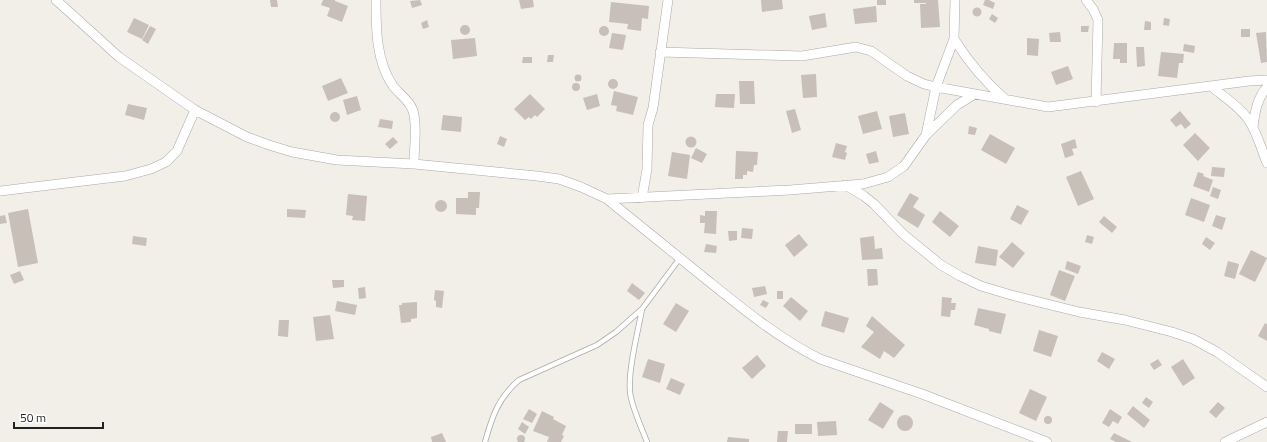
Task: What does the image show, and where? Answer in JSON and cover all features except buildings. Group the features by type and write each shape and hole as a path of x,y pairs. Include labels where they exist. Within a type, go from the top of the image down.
{"street":[{"path":"56,0 120,57 195,110 247,137 292,152 337,160 414,164 537,176 559,179 581,187 607,199 744,311 771,331 803,351 820,359 922,394 1047,442"},
{"path":"376,0 376,26 379,48 386,72 394,86 411,105 414,115 414,164"},
{"path":"642,198 647,169 648,125 653,108 668,0"},
{"path":"926,135 936,87 954,39 954,0"},
{"path":"1086,0 1093,9 1098,20 1096,102"},
{"path":"954,39 964,55 990,86 1005,99"},
{"path":"660,52 802,56 856,47 871,51 907,76 917,81 936,87 1048,108 1249,81 1267,80"},
{"path":"1212,87 1243,113 1253,127 1267,162"},
{"path":"1253,127 1254,113 1257,102 1267,87"},
{"path":"607,199 790,190 863,184 888,177 904,166 926,135 946,114 975,94"},
{"path":"0,191 125,176 151,169 166,162 177,151 195,110"},
{"path":"845,185 864,196 874,204 903,234 941,265 960,276 981,286 1011,295 1079,312 1125,320 1186,337 1217,352 1267,387"},
{"path":"1225,442 1267,422"}],"lane":[{"path":"485,442 493,415 500,401 512,386 519,380 597,345 616,332 642,309 680,258"},
{"path":"642,309 630,380 630,393 647,442"}]}
